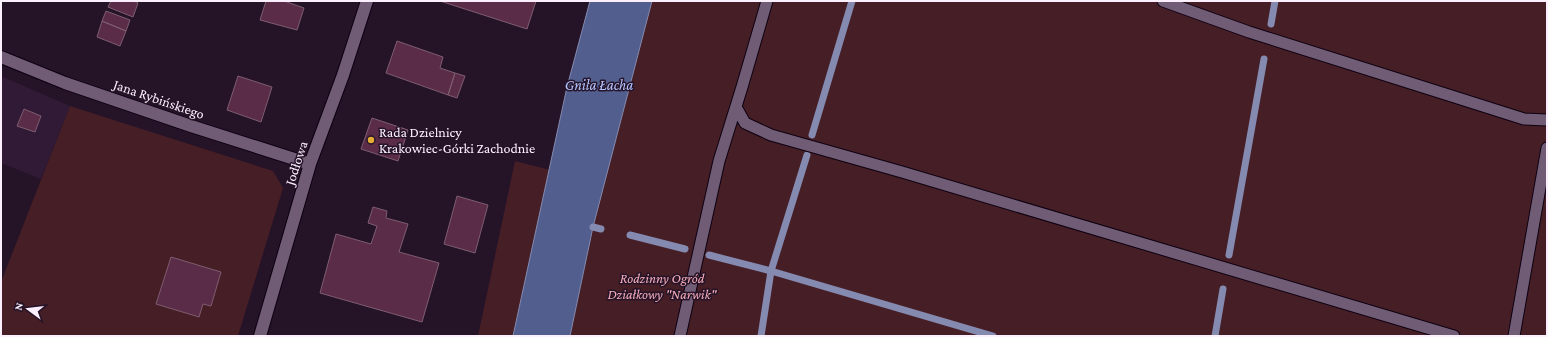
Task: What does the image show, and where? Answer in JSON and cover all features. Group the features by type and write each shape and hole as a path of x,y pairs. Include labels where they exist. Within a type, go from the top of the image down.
{"street":[{"name":"Jodłowa","path":"260,336 310,164 367,1"},
{"name":"Jana Rybińskiego","path":"1,57 72,86 310,164"}],"lane":[{"path":"680,336 719,161 767,1"},
{"path":"1163,1 1249,32 1461,100 1524,119 1547,120"},
{"path":"736,107 745,123 771,135 902,172 1454,336"},
{"path":"1514,336 1547,148"}],"shaded area":[{"path":"1,76 70,106 41,179 1,163"}],"green space":[{"name":"Rodzinny Ogród Działkowy \"Narwik\"","path":"652,1 1547,1 1547,336 570,336 593,227"},
{"path":"70,106 273,171 283,188 238,336 1,336 1,282"},
{"path":"515,161 550,170 513,336 478,336"}],"water":[{"name":"Gniła Łacha","path":"590,1 652,1 593,227 570,336 513,336 567,87"}],"building":[{"path":"111,1 134,1 138,3 133,17 108,7"},
{"path":"266,1 284,1 304,8 297,30 260,20"},
{"path":"440,1 536,1 527,29"},
{"path":"106,11 130,20 126,31 102,21"},
{"path":"102,21 126,31 120,46 97,37"},
{"path":"397,41 443,57 440,68 455,73 448,95 386,73"},
{"path":"455,73 465,76 457,98 448,95"},
{"path":"238,76 272,87 261,122 227,110"},
{"path":"24,109 41,116 35,132 17,126"},
{"path":"372,118 408,130 398,161 361,149"},
{"path":"457,196 488,205 475,253 444,244"},
{"path":"373,207 387,211 386,218 408,224 399,252 439,263 422,322 320,293 336,234 371,244 377,226 368,223"},
{"path":"171,257 221,272 211,306 203,304 199,317 156,304"}],"waterway":[{"path":"812,135 852,1"},
{"path":"1271,24 1275,1"},
{"path":"1229,255 1264,59"},
{"path":"761,336 771,271 807,155"},
{"path":"593,227 601,229"},
{"path":"630,235 685,249"},
{"path":"709,255 771,271 993,336"},
{"path":"1215,336 1223,289"}],"place":[{"name":"Rada Dzielnicy Krakowiec-Górki Zachodnie","path":"371,140"}]}
